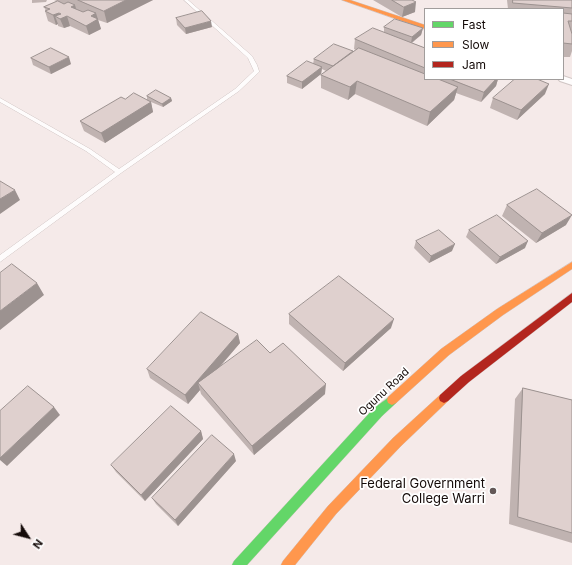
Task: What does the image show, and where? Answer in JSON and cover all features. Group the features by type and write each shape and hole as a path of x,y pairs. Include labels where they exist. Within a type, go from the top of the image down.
{"main road":[{"path":"345,0 424,27"},
{"name":"Ogunu Road","path":"238,565 378,412 445,352 500,312 572,265"},
{"path":"287,565 332,510 398,442 465,379 572,297"}],"lane":[{"path":"0,259 119,172 237,90 257,71 250,57 186,0"},
{"path":"0,100 88,150 119,172"}],"building":[{"path":"78,0 126,0 104,11"},
{"path":"392,0 412,0 416,2 404,7"},
{"path":"513,0 572,0 572,8 513,3"},
{"path":"58,1 64,4 68,2 75,5 71,7 83,12 88,10 96,13 91,16 98,19 86,26 67,16 60,19 55,16 61,14 59,13 53,15 45,11 50,9 44,7"},
{"path":"202,11 211,21 185,28 176,18"},
{"path":"564,13 572,14 572,21 568,21 572,34 572,44 564,43"},
{"path":"395,19 423,28 412,37 384,27"},
{"path":"373,28 424,48 424,68 355,39"},
{"path":"334,44 353,51 333,66 314,59"},
{"path":"51,48 69,57 49,67 31,58"},
{"path":"359,48 424,74 424,80 440,80 458,87 430,112 357,81 350,87 321,75"},
{"path":"307,61 322,67 302,82 287,76"},
{"path":"453,80 495,80 484,92"},
{"path":"514,80 539,80 549,84 521,110 493,98"},
{"path":"156,90 171,98 162,104 147,96"},
{"path":"134,93 151,102 101,133 80,121 121,97 125,99"},
{"path":"0,181 15,190 0,199"},
{"path":"537,189 572,215 542,233 507,205"},
{"path":"497,215 528,241 500,257 469,230"},
{"path":"439,230 455,244 431,256 416,241"},
{"path":"12,264 37,283 0,311 0,273"},
{"path":"339,276 394,319 345,363 289,314"},
{"path":"201,312 238,334 185,395 147,369"},
{"path":"257,340 270,353 283,343 326,384 252,446 198,383"},
{"path":"28,386 54,407 0,458 0,411"},
{"path":"523,388 572,400 572,533 518,517"},
{"path":"171,406 201,431 141,495 111,465"},
{"path":"212,435 234,454 175,520 152,498"}],"traffic: fast":[{"path":"238,565 378,412 392,400"}],"traffic: slow":[{"path":"345,0 424,27"},
{"path":"392,400 445,352 500,312 572,265"},
{"path":"287,565 332,510 397,442 444,398"}],"traffic: jam":[{"path":"444,398 465,379 572,297"}],"place":[{"name":"Federal Government College Warri","path":"493,491"}]}
